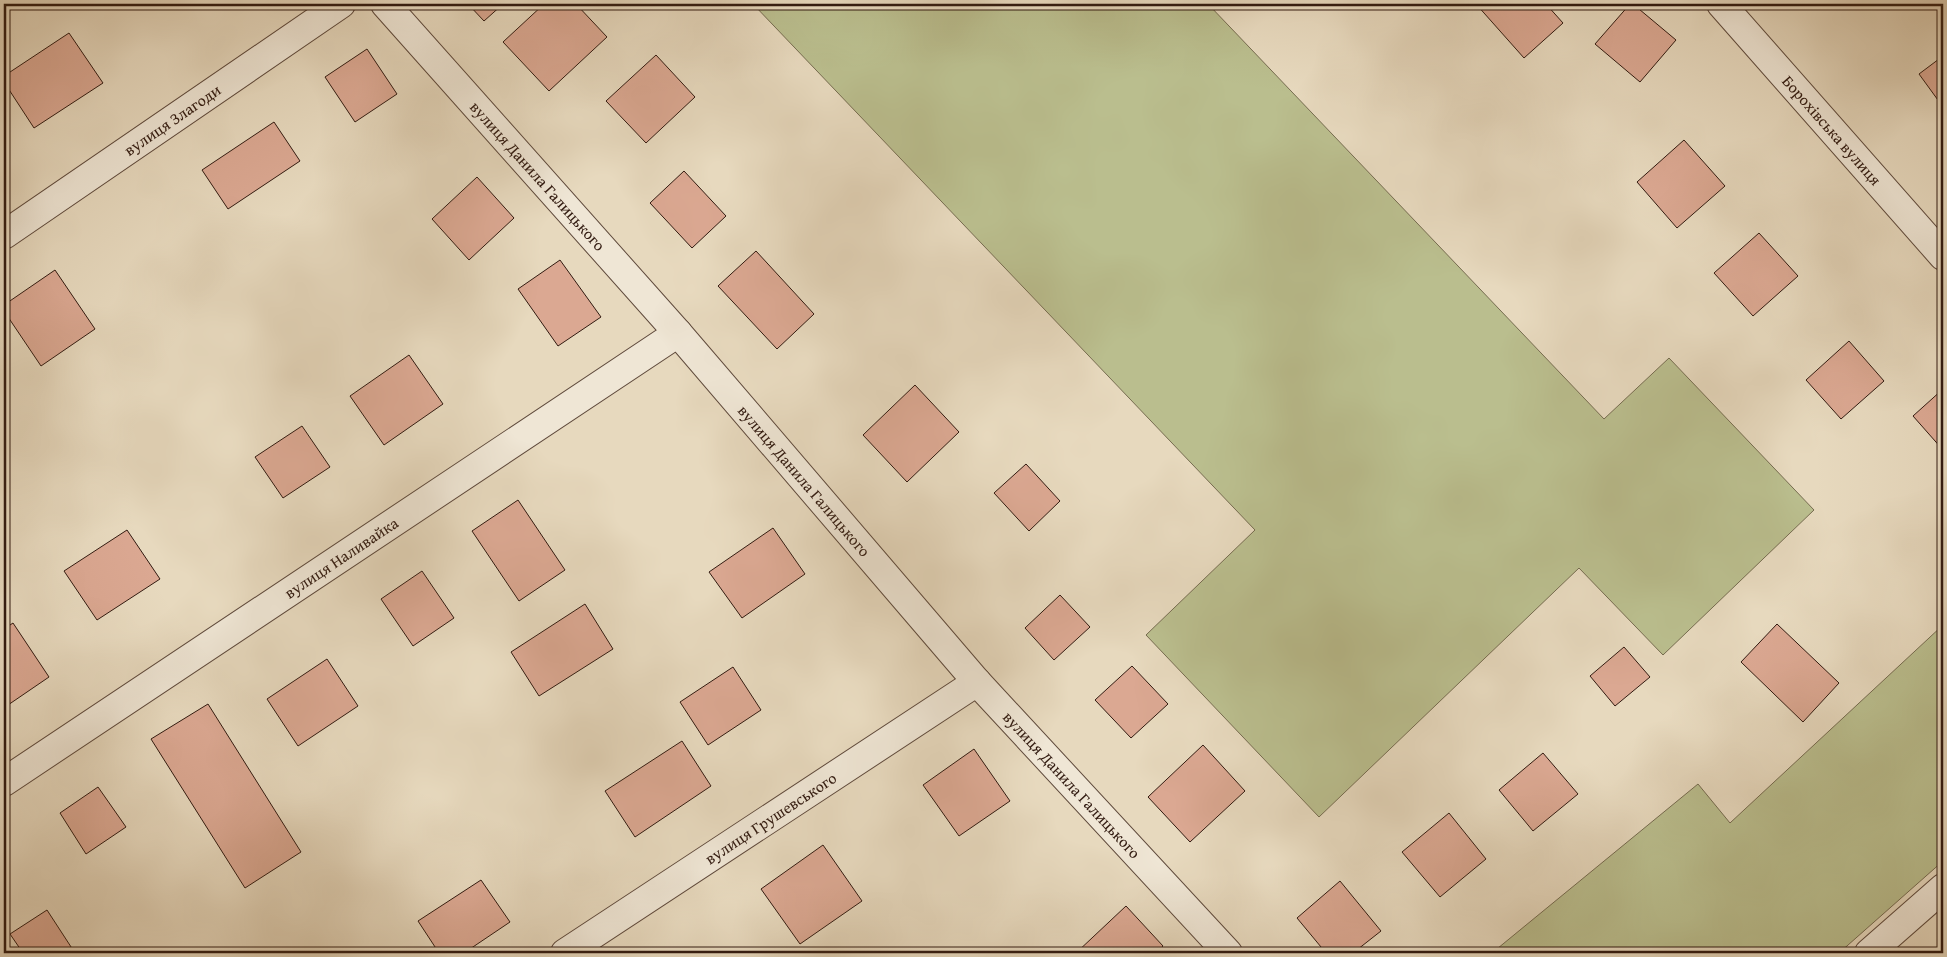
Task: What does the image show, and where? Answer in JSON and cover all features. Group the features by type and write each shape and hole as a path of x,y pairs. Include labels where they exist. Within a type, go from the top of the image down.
{"street":[{"name":"вулиця Злагоди","path":"4,235 341,4"},
{"name":"вулиця Данила Галицького","path":"385,4 678,333 976,682 1228,953"},
{"name":"Борохівська вулиця","path":"1721,4 1943,256"},
{"name":"вулиця Наливайка","path":"4,782 678,333"},
{"name":"вулиця Грушевського","path":"566,953 976,682"},
{"path":"1869,953 1943,888"}],"green space":[{"path":"753,4 1208,4 1604,419 1669,358 1814,510 1663,655 1579,568 1319,817 1146,635 1255,530"},
{"path":"1943,625 1943,861 1839,953 1492,953 1698,784 1730,823"}],"building":[{"path":"468,4 503,4 484,21"},
{"path":"544,4 576,4 607,37 549,91 503,42"},
{"path":"1476,4 1546,4 1563,23 1524,58"},
{"path":"1630,4 1633,4 1676,40 1640,82 1595,44"},
{"path":"69,33 103,83 34,128 4,82 4,76"},
{"path":"367,49 397,94 355,122 325,77"},
{"path":"656,55 695,97 646,143 606,101"},
{"path":"1943,56 1943,107 1919,74"},
{"path":"274,122 300,161 228,209 202,170"},
{"path":"1684,140 1725,186 1677,228 1637,182"},
{"path":"684,171 726,216 692,248 650,203"},
{"path":"477,177 514,218 469,260 432,219"},
{"path":"1759,233 1798,276 1753,316 1714,273"},
{"path":"756,251 814,314 777,349 718,286"},
{"path":"560,260 601,317 558,346 518,289"},
{"path":"55,270 95,329 41,366 4,311 4,305"},
{"path":"1849,341 1884,381 1841,419 1806,380"},
{"path":"409,355 443,404 384,445 350,396"},
{"path":"915,385 959,432 907,482 863,435"},
{"path":"1943,389 1943,450 1913,416"},
{"path":"302,426 330,467 283,498 255,457"},
{"path":"1026,464 1060,501 1029,531 994,493"},
{"path":"518,500 565,570 519,601 472,531"},
{"path":"773,528 805,574 742,618 709,572"},
{"path":"127,530 160,579 97,620 64,571"},
{"path":"422,571 454,618 413,646 381,599"},
{"path":"1060,595 1090,627 1054,660 1025,628"},
{"path":"585,604 613,649 539,696 511,652"},
{"path":"13,623 49,677 8,705 4,699 4,629"},
{"path":"1777,624 1839,683 1803,722 1741,662"},
{"path":"1624,647 1650,677 1615,706 1590,676"},
{"path":"327,659 358,706 298,746 267,699"},
{"path":"1132,666 1168,704 1131,738 1095,700"},
{"path":"733,667 761,710 708,745 680,702"},
{"path":"208,704 301,852 245,888 151,739"},
{"path":"682,741 711,786 635,837 605,791"},
{"path":"1203,745 1245,791 1190,842 1148,797"},
{"path":"974,749 1010,801 959,836 923,785"},
{"path":"1543,753 1578,794 1533,831 1499,790"},
{"path":"98,787 126,827 86,854 60,813"},
{"path":"1449,813 1486,859 1440,897 1402,852"},
{"path":"823,845 862,901 800,944 761,889"},
{"path":"481,880 510,922 464,953 439,953 418,921"},
{"path":"1340,881 1381,931 1353,953 1326,953 1297,918"},
{"path":"1126,906 1163,946 1156,953 1076,953"},
{"path":"47,910 75,953 23,953 10,934"}]}
